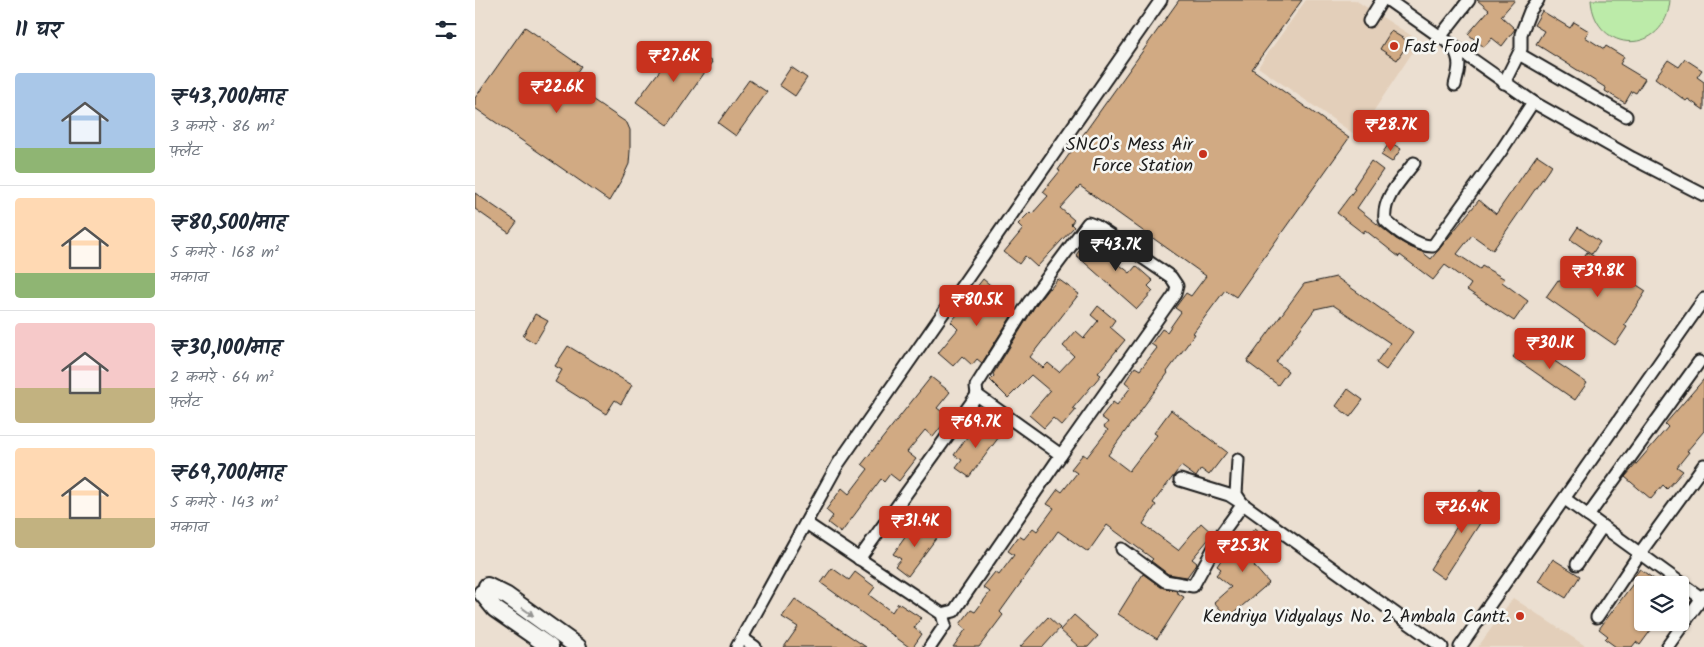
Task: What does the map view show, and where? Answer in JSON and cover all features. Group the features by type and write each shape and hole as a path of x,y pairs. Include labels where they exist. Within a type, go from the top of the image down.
{"main road":[{"path":"550,647 495,609 485,589 507,596 578,647"}],"street":[{"path":"755,647 740,642 839,464 1161,0"},
{"path":"1369,21 1382,0"},
{"path":"1388,0 1533,102 1632,158 1704,195"},
{"path":"1440,37 1469,0"},
{"path":"1504,83 1519,54 1521,34 1538,0"},
{"path":"1452,46 1459,60 1459,73 1455,85"},
{"path":"1519,54 1626,116"},
{"path":"1413,163 1390,196 1384,210 1385,220 1417,242 1427,247 1433,246 1501,151 1533,102"},
{"path":"942,614 954,611 1175,294 1177,286 1171,277 1096,226 1087,223 1029,302 975,386 977,395 1061,455"},
{"path":"1460,647 1704,299"},
{"path":"1588,516 1699,362"},
{"path":"859,559 977,395"},
{"path":"1238,460 1236,494 1243,504"},
{"path":"1597,616 1704,465"},
{"path":"1180,480 1229,495 1442,647"},
{"path":"1565,499 1703,598 1667,647"},
{"path":"1122,549 1165,581 1193,586 1222,533 1243,504"},
{"path":"806,523 942,614 945,625 930,647"},
{"path":"1577,564 1603,527"}],"shaded area":[{"path":"1306,0 1355,0 1420,41 1357,136 1258,67"},
{"name":"Kendriya Vidyalays No. 2 Ambala Cantt.","path":"1513,598 1587,647 1478,647"}],"green space":[{"path":"1591,0 1670,0 1666,18 1657,31 1644,39 1631,42 1617,39 1604,31 1595,18"}],"building":[{"name":"SNCO's Mess Air Force Station","path":"1179,0 1302,0 1252,69 1349,138 1236,297 1225,290 1193,333 1195,334 1168,373 1108,455 1129,471 1157,435 1154,433 1171,410 1227,452 1209,475 1201,469 1196,477 1181,466 1153,503 1156,505 1143,524 1178,550 1201,523 1213,534 1192,559 1197,563 1187,577 1168,574 1151,561 1153,559 1107,525 1088,552 1058,531 1000,612 1003,615 979,647 953,647 966,629 960,624 971,610 975,612 990,592 983,587 995,572 999,575 1014,555 1008,551 1019,536 1024,539 1033,528 1037,531 1054,508 1047,504 1058,489 1062,492 1077,473 1071,469 1083,454 1087,457 1108,430 1104,427 1108,422 1101,417 1113,402 1117,405 1131,387 1125,382 1135,367 1140,370 1157,348 1151,344 1162,329 1167,332 1181,312 1175,308 1186,293 1191,296 1206,276 1080,186 1060,208 1074,220 1071,224 1074,227 1037,267 1025,256 1019,264 1004,252 1023,229 1018,224 1030,212 1032,214 1048,196 1043,192 1060,171 1058,170"},
{"path":"1477,0 1515,0 1501,16 1515,29 1502,46 1492,38 1484,47 1468,34 1489,10"},
{"path":"1542,11 1570,28 1574,22 1589,31 1585,37 1604,49 1606,46 1624,57 1620,64 1645,79 1636,93 1632,91 1625,103 1605,91 1606,88 1536,44 1544,31 1534,25"},
{"path":"525,27 581,66 573,78 587,88 583,93 627,123 630,130 629,164 609,201 475,108 475,98"},
{"name":"Fast Food","path":"1391,31 1409,42 1397,60 1380,49"},
{"path":"682,41 712,62 668,125 636,102"},
{"path":"1685,59 1702,70 1697,77 1704,82 1704,110 1688,99 1686,101 1655,78 1668,60 1679,67"},
{"path":"791,67 807,78 795,96 779,85"},
{"path":"749,80 767,92 736,136 718,123"},
{"path":"1390,142 1401,149 1392,162 1381,155"},
{"path":"1537,155 1552,165 1493,250 1472,235 1457,254 1480,269 1482,266 1505,279 1502,282 1528,301 1514,321 1467,290 1471,284 1445,265 1433,280 1400,255 1399,257 1365,230 1363,233 1337,213 1355,189 1353,188 1371,161 1383,170 1357,208 1396,239 1422,252 1431,259 1479,200 1496,214"},
{"path":"475,193 517,222 509,233 475,209"},
{"path":"1578,227 1600,242 1592,254 1570,239"},
{"path":"1098,236 1118,250 1111,258 1130,273 1136,266 1153,281 1148,286 1153,291 1137,309 1076,255 1088,239 1092,243"},
{"path":"1587,252 1646,291 1624,325 1627,327 1615,345 1546,297 1558,280 1566,285"},
{"path":"1336,277 1413,332 1386,370 1376,363 1390,343 1333,305 1315,309 1276,362 1288,371 1278,385 1247,362 1304,284"},
{"path":"983,279 1001,294 995,301 1012,315 982,363 977,359 972,365 962,356 953,366 938,353 958,329 951,322 978,290 976,288"},
{"path":"1058,279 1079,294 1030,357 1043,368 1048,363 1059,372 1074,356 1063,346 1076,331 1084,338 1098,321 1091,315 1098,306 1115,320 1110,327 1125,340 1098,373 1101,375 1073,408 1076,410 1062,426 1053,418 1044,428 1029,415 1050,391 1031,375 1008,398 990,380 1035,306"},
{"path":"535,314 548,321 535,343 523,336"},
{"path":"1525,341 1587,383 1575,400 1513,357"},
{"path":"568,346 632,385 621,404 615,400 606,414 555,382 562,370 555,366"},
{"path":"931,377 950,392 937,408 949,417 933,437 925,430 907,452 916,459 899,481 890,474 884,482 881,479 841,533 828,523 833,516 826,510 842,488 849,494 868,469 862,464"},
{"path":"1704,379 1704,431 1687,451 1689,452 1677,467 1683,471 1667,489 1663,485 1651,499 1625,477 1668,427 1665,424"},
{"path":"1348,389 1363,400 1350,417 1336,406"},
{"path":"989,423 1002,433 969,477 956,468 962,460 954,455 970,433 978,438"},
{"path":"1480,490 1495,500 1444,579 1430,569"},
{"path":"928,522 941,532 908,576 895,566 901,559 893,554 909,532 917,537"},
{"path":"1255,528 1273,541 1254,566 1269,583 1228,618 1214,602 1231,587 1216,575 1221,569 1217,566 1226,553 1231,557"},
{"path":"1553,559 1580,576 1566,598 1539,581"},
{"path":"832,568 849,580 855,572 875,587 869,595 892,612 898,603 921,618 914,628 922,634 913,647 909,647 821,583"},
{"path":"1640,569 1650,576 1634,576"},
{"path":"1143,574 1161,587 1177,591 1184,597 1157,639 1118,614"},
{"path":"1634,582 1634,631 1650,631 1640,645 1636,642 1632,647 1616,647 1605,639 1608,636 1599,629"},
{"path":"795,599 866,647 784,647 798,627 782,617"},
{"path":"1074,615 1098,636 1088,647 1079,647 1060,630"},
{"path":"1048,617 1060,628 1043,647 1020,647"}],"place":[{"name":"Fast Food","path":"1394,46"},
{"name":"SNCO's Mess Air Force Station","path":"1203,154"},
{"name":"Kendriya Vidyalays No. 2 Ambala Cantt.","path":"1520,616"}]}
